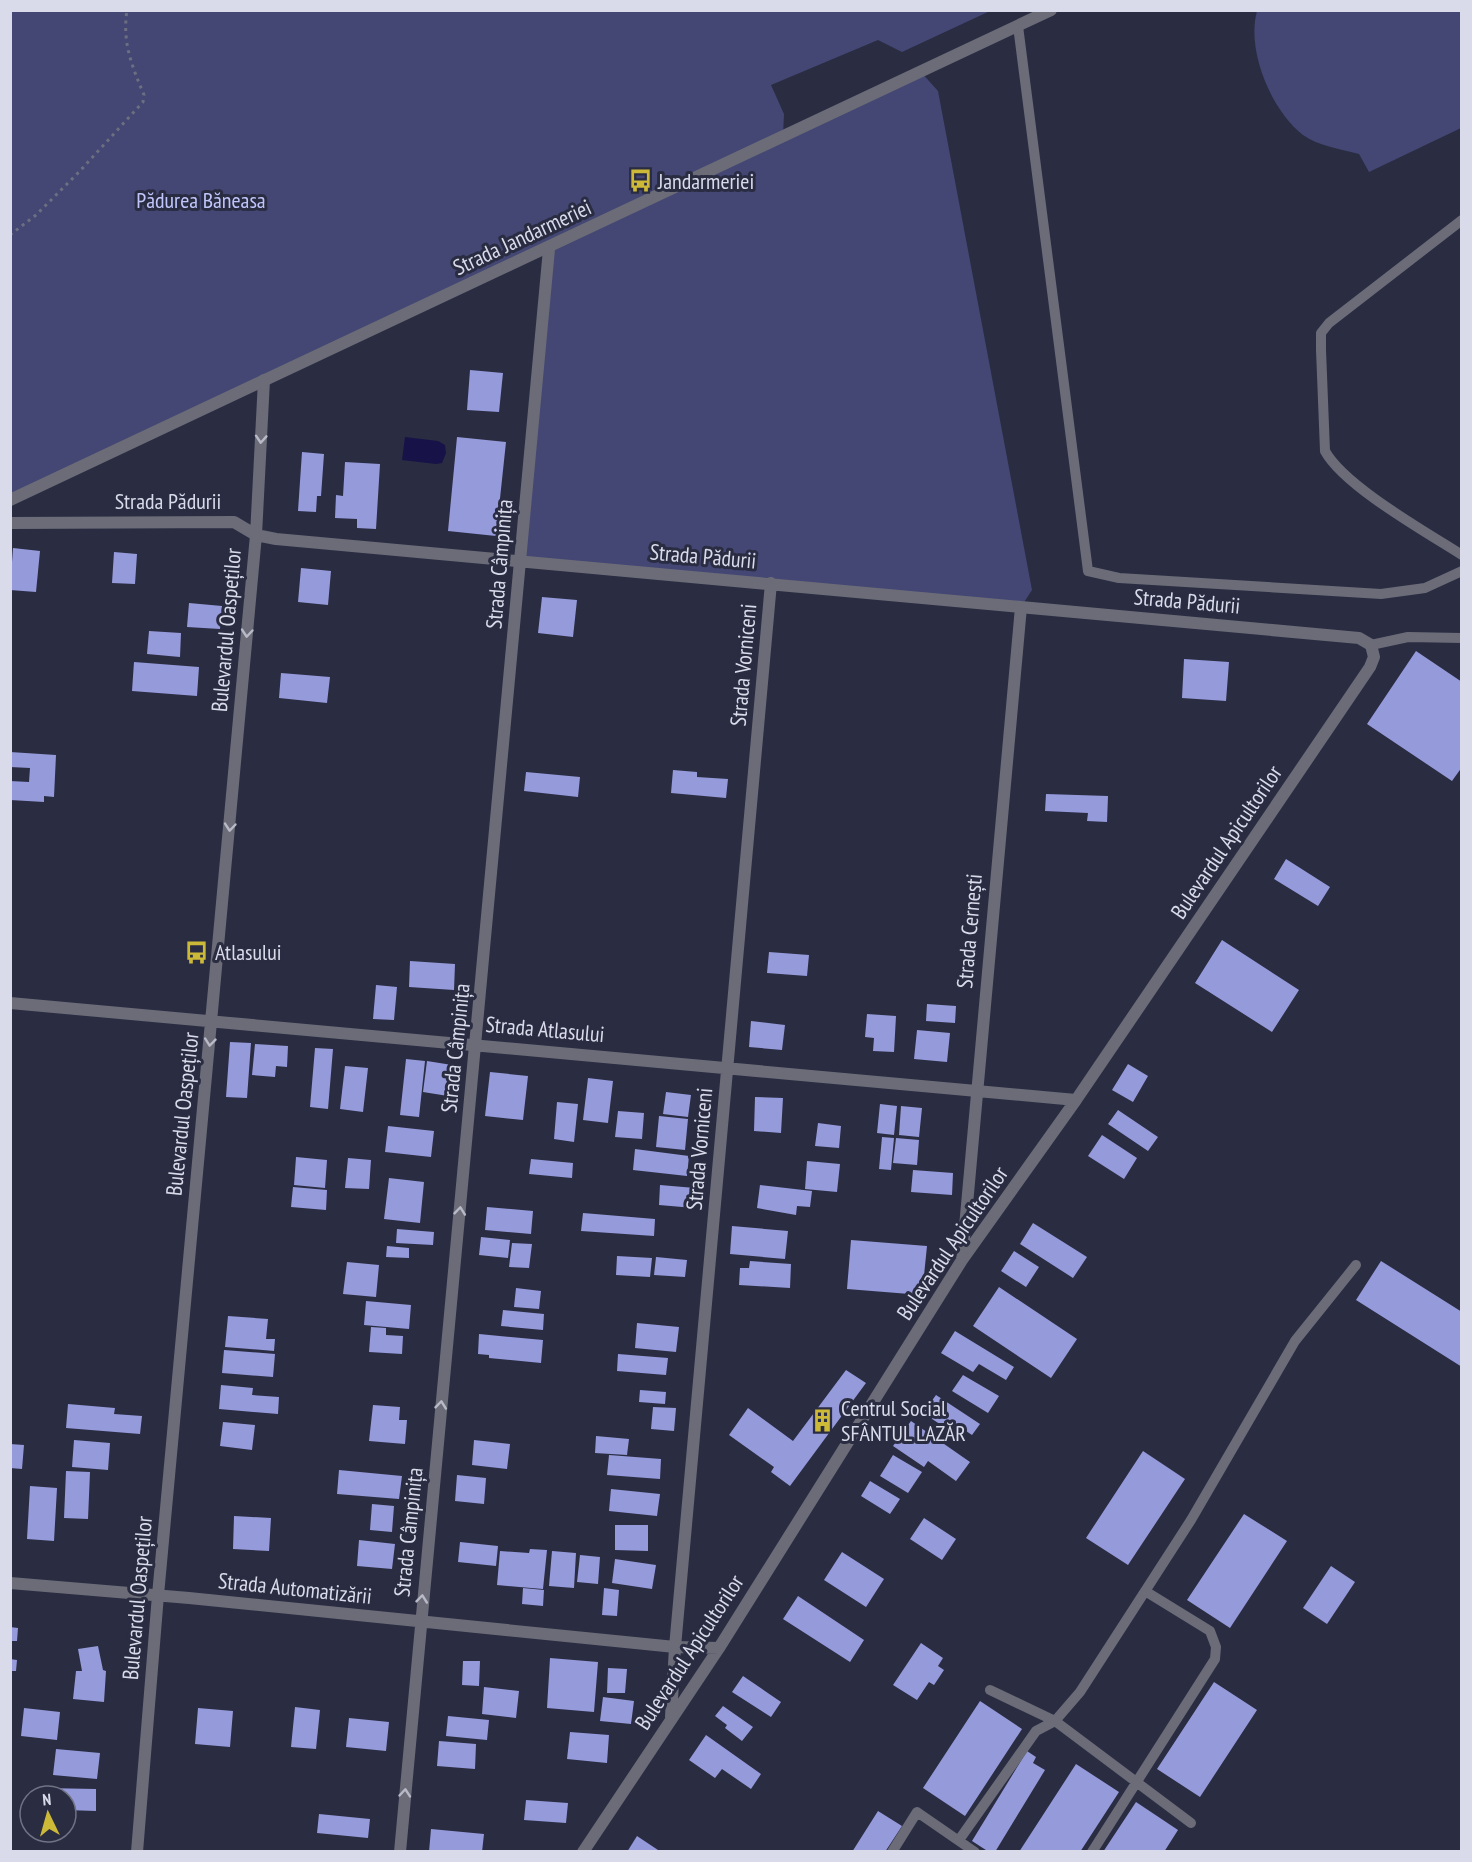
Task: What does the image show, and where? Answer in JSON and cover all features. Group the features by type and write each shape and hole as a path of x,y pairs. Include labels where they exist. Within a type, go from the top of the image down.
{"street":[{"name":"Strada Jandarmeriei","path":"10,500 549,249 1051,10"},
{"name":"Strada Câmpinița","path":"400,1851 420,1621 477,1044 549,249"},
{"name":"Bulevardul Oaspeților","path":"137,1851 158,1595 256,535 264,380"},
{"name":"Strada Pădurii","path":"10,523 234,522 256,535 276,539 1359,638 1371,645"},
{"name":"Strada Vorniceni","path":"671,1718 675,1647 771,583"},
{"name":"Strada Cernești","path":"962,1260 1021,607"},
{"name":"Bulevardul Apicultorilor","path":"583,1851 719,1648 962,1260 1076,1100 1370,667 1374,657 1371,645"},
{"name":"Strada Atlasului","path":"10,1003 728,1066 1076,1100"},
{"name":"Strada Automatizării","path":"10,1583 158,1595 675,1647 719,1648"}],"lane":[{"path":"1018,26 1088,571 1119,578 1381,594 1425,588 1461,571"},
{"path":"1461,220 1329,322 1321,333 1325,451 1333,465 1461,555"},
{"path":"1371,645 1408,637 1461,638"},
{"path":"958,1840 1036,1731 1055,1721 1080,1692 1191,1520 1295,1341 1356,1264"},
{"path":"1092,1851 1215,1659 1216,1647 1210,1632 1146,1591"},
{"path":"990,1690 1055,1721 1191,1823"},
{"path":"892,1851 917,1812 975,1851"}],"path":[{"path":"10,235 36,215 143,102 144,95 128,60 125,24 127,10"}],"green space":[{"name":"Pădurea Băneasa","path":"10,11 990,11 902,52 878,40 771,85 784,114 783,135 920,71 938,91 1032,590 1021,607 520,560 548,249 11,500"},
{"path":"1257,11 1461,11 1461,128 1369,172 1359,154 1309,139 1291,124 1281,111 1264,78 1255,43"}],"shaded area":[{"path":"405,437 438,441 445,445 446,453 442,463 402,460"}],"building":[{"path":"470,370 503,373 499,412 467,410"},
{"path":"457,437 506,442 496,536 448,531"},
{"path":"302,452 324,454 321,496 317,496 316,512 298,511"},
{"path":"345,462 380,464 376,529 357,528 357,519 335,518 336,495 343,496"},
{"path":"13,548 40,551 36,592 10,590"},
{"path":"114,552 137,554 135,584 112,583"},
{"path":"301,568 331,571 328,605 298,602"},
{"path":"542,597 577,600 573,637 538,633"},
{"path":"189,603 222,606 220,629 187,627"},
{"path":"149,631 181,633 180,657 147,654"},
{"path":"1416,651 1462,682 1462,767 1452,781 1367,724"},
{"path":"1184,659 1229,662 1226,701 1182,698"},
{"path":"134,662 199,667 197,696 132,691"},
{"path":"281,673 330,677 327,703 279,698"},
{"path":"10,752 56,755 54,797 44,796 44,802 10,800 10,781 29,782 30,768 10,767"},
{"path":"673,770 697,772 697,777 728,779 726,798 671,793"},
{"path":"526,772 580,777 578,797 524,791"},
{"path":"1046,794 1108,796 1107,822 1087,821 1088,813 1045,811"},
{"path":"1286,859 1330,887 1318,906 1274,879"},
{"path":"1222,940 1299,990 1272,1032 1195,983"},
{"path":"769,952 809,955 807,976 767,973"},
{"path":"410,961 455,964 454,990 409,987"},
{"path":"376,985 397,987 394,1020 373,1019"},
{"path":"927,1004 956,1006 955,1023 926,1021"},
{"path":"867,1014 896,1016 894,1052 873,1051 874,1038 865,1037"},
{"path":"751,1021 785,1025 782,1050 749,1047"},
{"path":"917,1030 950,1033 947,1062 914,1059"},
{"path":"230,1042 251,1043 247,1098 226,1097"},
{"path":"255,1044 288,1046 287,1067 276,1066 275,1077 252,1075"},
{"path":"315,1048 333,1049 328,1109 310,1107"},
{"path":"406,1059 425,1061 419,1117 400,1115"},
{"path":"427,1061 452,1065 448,1096 423,1092"},
{"path":"1128,1064 1148,1076 1133,1102 1112,1090"},
{"path":"345,1066 368,1068 363,1112 340,1109"},
{"path":"490,1072 528,1076 523,1120 485,1116"},
{"path":"588,1078 613,1081 608,1123 583,1120"},
{"path":"666,1092 691,1095 688,1117 663,1114"},
{"path":"755,1097 783,1098 781,1133 754,1131"},
{"path":"557,1102 578,1104 574,1142 554,1139"},
{"path":"880,1104 897,1106 894,1135 877,1133"},
{"path":"901,1106 922,1108 919,1137 899,1135"},
{"path":"1118,1110 1158,1137 1148,1151 1108,1124"},
{"path":"618,1111 644,1113 642,1139 615,1137"},
{"path":"659,1116 688,1119 685,1150 656,1147"},
{"path":"818,1123 841,1126 839,1148 815,1146"},
{"path":"388,1126 434,1131 431,1157 385,1152"},
{"path":"1102,1135 1137,1158 1124,1179 1088,1156"},
{"path":"882,1137 894,1138 891,1170 879,1169"},
{"path":"896,1138 919,1140 917,1165 893,1163"},
{"path":"635,1149 689,1156 687,1176 633,1170"},
{"path":"296,1157 327,1160 325,1188 294,1185"},
{"path":"348,1158 371,1160 369,1189 345,1188"},
{"path":"531,1159 573,1163 572,1178 529,1174"},
{"path":"807,1161 840,1164 837,1192 805,1189"},
{"path":"913,1170 953,1173 952,1195 911,1192"},
{"path":"389,1178 424,1182 420,1223 384,1219"},
{"path":"660,1185 695,1188 694,1208 659,1205"},
{"path":"760,1185 812,1191 810,1207 797,1206 796,1215 757,1208"},
{"path":"293,1187 327,1190 326,1210 291,1207"},
{"path":"487,1207 533,1211 531,1234 485,1230"},
{"path":"583,1213 655,1219 654,1236 581,1231"},
{"path":"1033,1223 1087,1257 1073,1278 1020,1244"},
{"path":"732,1226 788,1231 785,1259 730,1254"},
{"path":"397,1229 434,1232 433,1245 396,1243"},
{"path":"481,1237 510,1240 508,1258 479,1255"},
{"path":"851,1240 927,1246 922,1295 847,1289"},
{"path":"512,1243 532,1244 529,1268 509,1267"},
{"path":"387,1246 409,1248 409,1258 386,1257"},
{"path":"1014,1251 1039,1267 1026,1287 1001,1271"},
{"path":"617,1256 652,1258 650,1277 616,1275"},
{"path":"656,1257 687,1260 685,1277 654,1275"},
{"path":"750,1261 791,1264 790,1288 739,1285 740,1268 749,1268"},
{"path":"1381,1261 1462,1312 1462,1367 1356,1300"},
{"path":"347,1262 379,1265 376,1297 343,1294"},
{"path":"999,1287 1077,1339 1051,1378 973,1326"},
{"path":"516,1288 541,1291 539,1309 514,1307"},
{"path":"366,1301 411,1305 409,1329 364,1325"},
{"path":"503,1310 544,1314 543,1330 501,1326"},
{"path":"228,1316 268,1319 266,1339 275,1339 274,1351 225,1347"},
{"path":"637,1323 679,1327 676,1352 635,1348"},
{"path":"371,1327 386,1328 386,1335 403,1336 402,1354 369,1352"},
{"path":"955,1331 1014,1367 1006,1380 979,1364 973,1372 941,1353"},
{"path":"479,1334 543,1340 541,1363 489,1358 489,1355 478,1354"},
{"path":"224,1350 275,1354 273,1377 222,1373"},
{"path":"618,1354 668,1358 666,1375 617,1371"},
{"name":"Centrul Social SFÂNTUL LAZĂR","path":"846,1370 866,1383 790,1486 771,1472 774,1467 729,1435 748,1408 793,1441"},
{"path":"963,1375 999,1396 988,1413 952,1391"},
{"path":"221,1385 253,1388 252,1395 279,1397 278,1414 219,1409"},
{"path":"640,1390 666,1392 665,1404 639,1402"},
{"path":"936,1395 980,1424 972,1435 966,1431 961,1438 923,1413"},
{"path":"68,1404 115,1408 114,1414 142,1416 140,1434 66,1428"},
{"path":"373,1405 400,1407 399,1420 407,1420 405,1444 369,1441"},
{"path":"653,1407 676,1408 674,1431 651,1429"},
{"path":"911,1421 970,1462 956,1481 928,1461 924,1467 893,1446"},
{"path":"223,1422 255,1425 252,1450 220,1446"},
{"path":"596,1436 629,1439 627,1455 595,1453"},
{"path":"74,1440 110,1443 108,1470 72,1467"},
{"path":"474,1440 510,1444 507,1469 472,1465"},
{"path":"10,1444 24,1445 22,1469 10,1468"},
{"path":"1143,1451 1185,1479 1128,1565 1086,1538"},
{"path":"609,1455 661,1459 660,1479 607,1475"},
{"path":"893,1455 922,1472 908,1493 880,1476"},
{"path":"339,1470 402,1476 399,1499 337,1494"},
{"path":"66,1471 90,1472 88,1519 64,1518"},
{"path":"457,1475 486,1478 484,1504 455,1501"},
{"path":"870,1481 900,1499 890,1514 861,1496"},
{"path":"30,1486 57,1488 54,1541 27,1539"},
{"path":"611,1489 660,1494 657,1516 609,1511"},
{"path":"372,1504 394,1506 392,1532 370,1530"},
{"path":"1244,1514 1287,1541 1230,1628 1187,1600"},
{"path":"234,1516 271,1518 269,1551 233,1549"},
{"path":"924,1518 956,1539 942,1560 910,1539"},
{"path":"615,1525 648,1525 648,1551 615,1550"},
{"path":"359,1540 395,1544 392,1569 357,1566"},
{"path":"460,1542 498,1546 496,1566 458,1562"},
{"path":"530,1549 547,1550 543,1589 497,1585 500,1551 529,1553"},
{"path":"552,1551 576,1553 574,1588 549,1586"},
{"path":"842,1552 884,1579 866,1607 824,1580"},
{"path":"580,1555 600,1557 598,1584 577,1582"},
{"path":"615,1559 656,1565 652,1589 612,1583"},
{"path":"1331,1566 1355,1582 1327,1624 1303,1608"},
{"path":"523,1588 544,1590 543,1606 522,1604"},
{"path":"604,1588 619,1590 617,1616 602,1615"},
{"path":"798,1596 864,1640 850,1662 783,1619"},
{"path":"10,1627 18,1628 17,1641 10,1641"},
{"path":"921,1643 943,1658 938,1666 944,1670 934,1685 929,1682 917,1700 893,1685"},
{"path":"98,1646 103,1670 106,1671 104,1702 73,1699 76,1671 82,1671 78,1649"},
{"path":"550,1658 598,1662 594,1712 547,1708"},
{"path":"10,1659 17,1660 16,1671 10,1671"},
{"path":"463,1661 480,1661 479,1686 462,1685"},
{"path":"608,1668 627,1669 625,1693 607,1693"},
{"path":"743,1676 781,1702 771,1717 732,1692"},
{"path":"1214,1682 1257,1710 1200,1797 1157,1769"},
{"path":"484,1687 519,1691 516,1718 482,1714"},
{"path":"603,1697 634,1701 631,1724 600,1721"},
{"path":"980,1701 1022,1729 965,1816 923,1788"},
{"path":"723,1706 753,1727 742,1741 725,1728 727,1725 715,1716"},
{"path":"295,1707 320,1710 316,1749 291,1747"},
{"path":"24,1708 60,1712 57,1740 21,1736"},
{"path":"198,1708 233,1711 230,1747 195,1744"},
{"path":"448,1716 489,1720 487,1740 446,1736"},
{"path":"349,1718 389,1722 386,1751 346,1747"},
{"path":"570,1732 609,1735 607,1763 567,1759"},
{"path":"706,1735 761,1774 751,1789 722,1769 715,1778 689,1760"},
{"path":"439,1741 476,1744 475,1769 437,1766"},
{"path":"56,1749 100,1753 97,1779 53,1775"},
{"path":"1027,1751 1036,1757 1033,1763 1045,1770 995,1852 989,1852 972,1841"},
{"path":"1076,1764 1119,1792 1080,1852 1019,1852"},
{"path":"78,1789 96,1789 96,1811 78,1810"},
{"path":"526,1800 568,1803 566,1823 524,1820"},
{"path":"1136,1802 1178,1830 1164,1852 1103,1852"},
{"path":"878,1811 902,1826 885,1852 852,1852"},
{"path":"319,1814 370,1819 368,1838 317,1833"},
{"path":"431,1829 484,1834 482,1852 429,1852"},
{"path":"637,1836 661,1852 627,1852"}],"place":[{"name":"Jandarmeriei","path":"640,181"},
{"name":"Atlasului","path":"197,952"},
{"name":"Centrul Social SFÂNTUL LAZĂR","path":"823,1421"}]}
